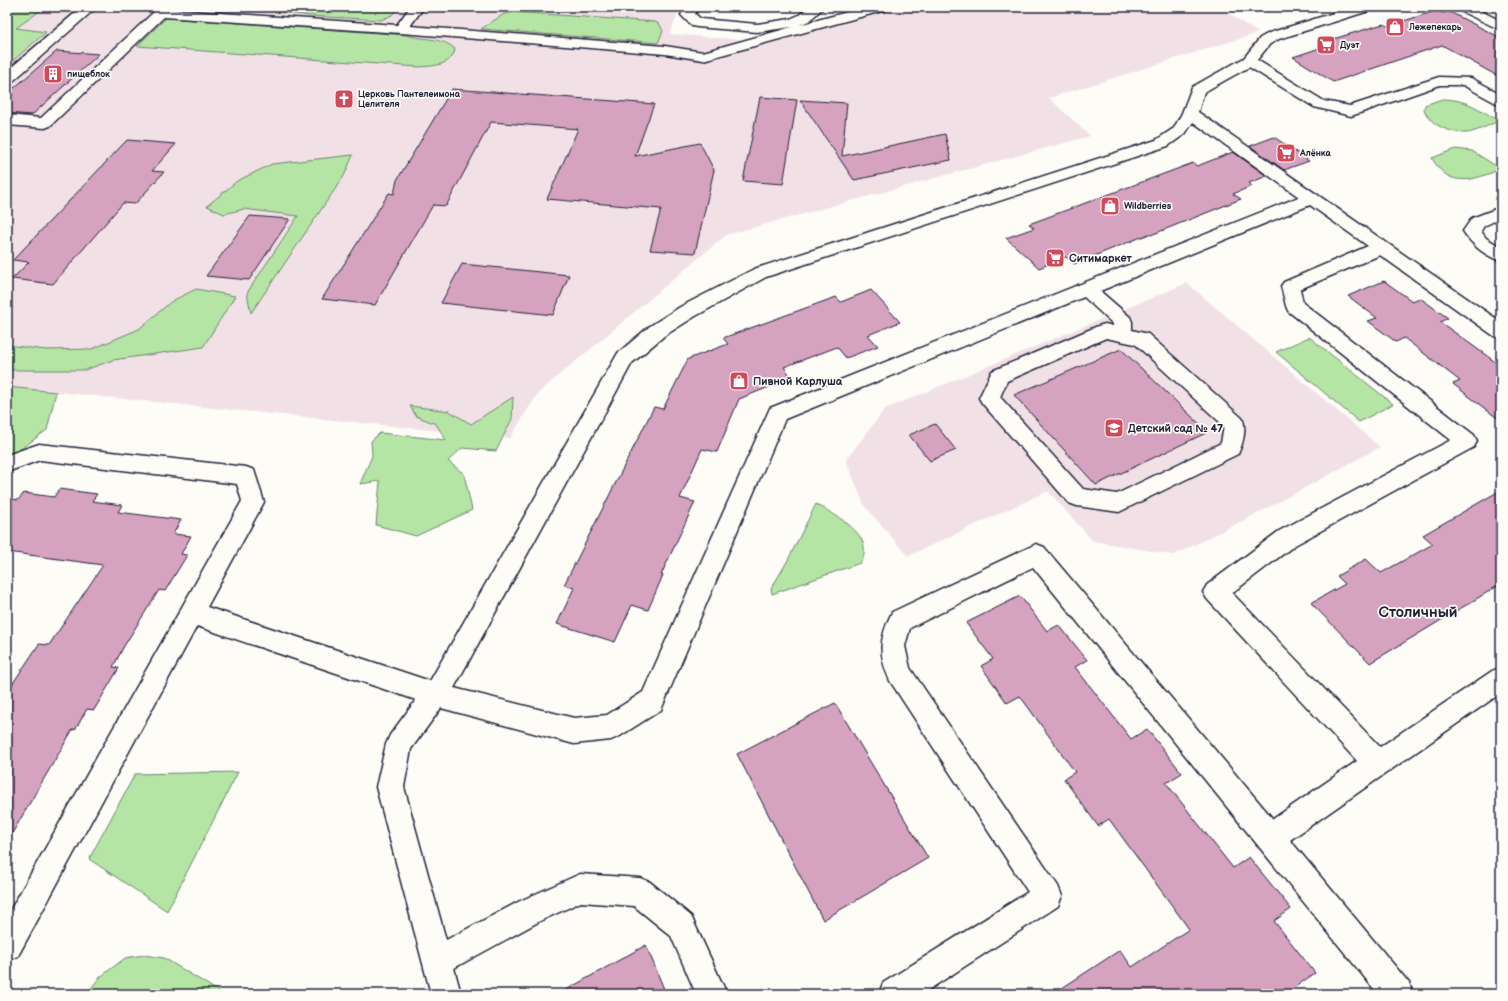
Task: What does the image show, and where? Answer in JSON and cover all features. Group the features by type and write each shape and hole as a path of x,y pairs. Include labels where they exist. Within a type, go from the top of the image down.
{"lane":[{"path":"7,80 90,7"},
{"path":"401,29 417,7"},
{"path":"692,7 688,15 697,23 758,28 793,23 804,18 817,7"},
{"path":"7,120 45,123 160,13 401,29 665,50 703,56 882,7"},
{"path":"446,994 390,787 399,744 436,695 625,358 657,331 687,312 760,273 1162,142 1180,131 1190,113 1197,90 1249,61 1265,41 1274,36 1367,7"},
{"path":"1463,7 1501,26"},
{"path":"1249,61 1319,104 1351,111 1439,81 1466,81 1501,100"},
{"path":"1190,113 1312,198 1380,248 1501,331"},
{"path":"191,613 436,695 574,731 611,727 652,701 777,414 1312,198"},
{"path":"1501,212 1478,222 1472,231 1480,242 1501,255"},
{"path":"1377,763 1215,592 1287,538 1467,441 1295,306 1290,286 1380,248"},
{"path":"1087,289 1123,322 1122,335"},
{"path":"1106,331 1122,335 1142,339 1235,424 1231,448 1119,503 1077,497 989,398 999,376 1106,331"},
{"path":"7,464 40,452 246,476 253,502 7,945"},
{"path":"894,994 1048,896 899,673 892,652 894,634 901,620 1036,554 1398,994"},
{"path":"1270,837 1501,678"},
{"path":"437,961 530,911 580,888 640,892 681,926 712,994"}],"shaded area":[{"path":"7,7 680,7 670,34 744,40 803,25 863,8 862,7 1219,7 1258,33 1049,98 1090,136 726,235 538,393 510,438 7,387"},
{"name":"Детский сад № 47","path":"1187,283 1380,447 1260,512 1174,555 1093,541 1048,491 908,556 864,505 846,460 885,409"}],"green space":[{"path":"7,7 49,7 40,11 16,28 46,32 7,66"},
{"path":"261,7 398,7 392,15 381,20 309,16 268,10"},
{"path":"514,12 656,22 660,25 663,31 658,43 481,29 504,14"},
{"path":"166,18 406,35 445,42 455,49 453,55 446,62 418,67 137,46"},
{"path":"1442,99 1451,99 1465,103 1479,109 1499,121 1469,133 1460,133 1447,130 1430,120 1424,109 1425,105"},
{"path":"1455,149 1472,151 1501,169 1472,179 1463,180 1446,175 1432,158"},
{"path":"353,155 344,176 251,313 247,293 298,216 244,209 224,214 207,206 237,181 272,164"},
{"path":"196,289 235,296 203,347 113,360 85,370 7,370 7,345 46,350 92,349 139,329 172,301"},
{"path":"1309,337 1393,404 1359,422 1276,352"},
{"path":"7,387 56,392 47,430 7,459"},
{"path":"513,397 512,419 496,451 462,448 448,461 464,474 472,510 416,536 376,525 380,481 360,484 372,456 371,441 380,433 446,440 436,424 416,416 410,406 449,411 471,424"},
{"path":"816,504 843,520 859,535 863,544 864,553 860,563 772,594 771,589 788,560"},
{"path":"238,772 167,911 89,859 135,774"},
{"path":"144,955 164,958 223,994 87,994 99,978 125,958"}],"building":[{"path":"1438,10 1443,13 1448,11 1501,38 1501,78 1442,45 1333,82 1293,57 1326,46 1320,43 1383,24 1388,26"},
{"name":"пищеблок","path":"57,51 99,54 32,115 7,113 7,94"},
{"path":"452,89 654,104 635,156 700,143 714,170 695,253 650,250 661,209 547,199 578,129 491,122 446,206 433,205 375,305 322,299 389,193 394,194 397,180"},
{"path":"760,97 797,100 783,184 743,181"},
{"path":"800,100 847,103 842,156 945,134 951,160 854,180"},
{"name":"Алёнка","path":"1274,137 1309,161 1284,170 1250,146"},
{"path":"127,140 176,144 152,171 164,172 135,204 123,203 53,284 12,279 29,262 13,260"},
{"path":"1233,152 1267,176 1249,183 1252,186 1233,194 1241,199 1151,235 1149,234 1074,264 1066,257 1039,268 1006,238 1034,228 1029,224 1193,163 1197,166"},
{"path":"250,216 290,219 249,280 206,276"},
{"path":"462,264 569,275 553,315 441,303"},
{"path":"1384,281 1412,301 1420,298 1448,318 1440,322 1501,366 1501,421 1453,384 1460,381 1404,338 1396,342 1368,321 1377,318 1348,296"},
{"path":"871,290 900,322 868,335 878,346 846,358 837,347 784,367 792,378 739,399 717,452 702,449 680,498 695,502 661,575 663,575 648,610 632,605 615,642 557,624 574,588 564,585 654,407 663,409 688,359 728,344 723,338 836,297 841,302"},
{"path":"1121,349 1208,432 1096,485 1014,395"},
{"path":"935,424 956,450 930,461 909,435"},
{"path":"59,489 97,494 92,501 122,505 118,512 181,520 173,534 191,536 181,554 187,555 165,591 159,590 124,646 113,667 119,668 94,710 87,709 75,730 73,729 7,842 7,692 39,644 49,645 103,565 7,552 7,498 18,500 24,493 54,497"},
{"path":"1501,490 1501,584 1370,663 1311,603 1345,584 1337,576 1366,559 1381,573 1433,544 1423,535"},
{"path":"1020,596 1047,631 1059,625 1087,660 1075,667 1131,739 1147,729 1182,773 1166,783 1233,868 1249,857 1291,909 1274,921 1315,973 1285,994 1053,994 1120,950 1132,967 1189,929 1109,819 1098,826 1064,779 1075,772 1020,696 1007,703 981,666 993,659 966,623"},
{"path":"835,703 928,858 823,920 737,754"},
{"path":"646,945 666,994 559,994"}],"place":[{"name":"Лежепекарь","path":"1395,27"},
{"name":"Дуэт","path":"1326,45"},
{"name":"пищеблок","path":"53,74"},
{"name":"Церковь Пантелеимона Целителя","path":"344,99"},
{"name":"Алёнка","path":"1286,153"},
{"name":"Wildberries","path":"1110,206"},
{"name":"Ситимаркет","path":"1055,258"},
{"name":"Пивной Карлуша","path":"739,381"},
{"name":"Детский сад № 47","path":"1114,428"}],"district":[{"name":"Столичный","path":"1418,612"}]}
